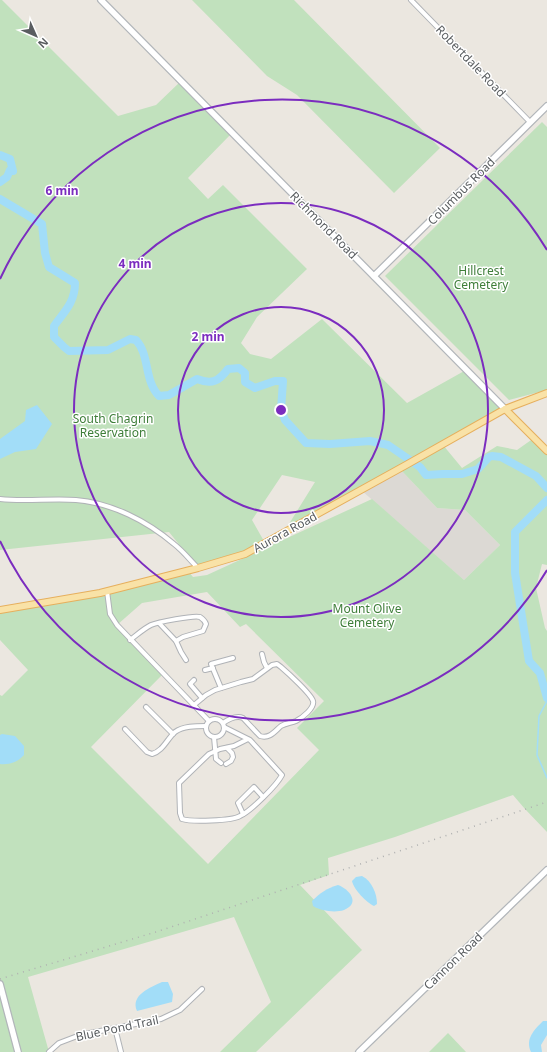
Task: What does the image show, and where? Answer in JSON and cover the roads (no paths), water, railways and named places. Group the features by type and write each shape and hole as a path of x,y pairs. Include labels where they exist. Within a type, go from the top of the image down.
{"main road":[{"name":"Aurora Road","path":"0,610 107,591 198,568 245,554 406,466 505,409 547,393"},
{"name":"Richmond Road","path":"505,409 547,451"}],"street":[{"name":"Richmond Road","path":"101,0 505,409"},
{"name":"Robertdale Road","path":"411,0 530,122"},
{"name":"Columbus Road","path":"374,276 547,106"},
{"path":"0,499 77,500 104,505 132,516 154,528 175,545 198,568"},
{"path":"107,591 110,614 116,625 209,721"},
{"path":"130,640 151,625 191,616 199,617 205,621 206,624 202,631 183,637 176,641"},
{"path":"160,623 176,641 186,660"},
{"path":"262,654 267,668"},
{"path":"221,688 211,664 233,658"},
{"path":"194,706 206,695 221,688 253,679 274,664 281,667 313,699 313,706 302,717 296,721 282,725 271,735 260,736 243,718 234,717 224,725 222,734 214,737"},
{"path":"205,670 213,668"},
{"path":"194,680 190,684 202,698"},
{"path":"146,707 173,734"},
{"path":"214,737 208,733 206,726 209,721 216,718 224,725 248,739 282,775 278,782 263,797 239,817 219,820 187,821 182,819 180,813 179,783 208,754 234,746 248,739"},
{"path":"125,729 147,752 152,754 158,752 170,740 173,734 184,728 206,726"},
{"path":"214,737 216,759 223,763 231,760 233,756 227,748"},
{"path":"243,814 238,803 254,787 263,797"},
{"name":"Cannon Road","path":"359,1052 547,870"},
{"path":"542,875 547,880"},
{"path":"0,984 18,1052"},
{"name":"Blue Pond Trail","path":"49,1052 59,1043 80,1035 161,1019 180,1010 202,989"},
{"path":"115,1028 121,1052"}],"water":[{"path":"37,405 52,424 36,449 15,452 0,459 0,439 25,421 26,410"},
{"path":"0,735 15,736 24,746 24,755 22,757 7,764 0,764"},
{"path":"362,876 369,881 375,892 377,904 374,906 367,902 353,884 352,881 356,877"},
{"path":"338,885 352,896 352,904 349,907 340,911 328,911 313,906 312,901 327,889"},
{"path":"162,982 168,982 173,994 172,1002 137,1011 136,1000 139,996 147,989"},
{"path":"543,1021 547,1021 547,1035 541,1045 542,1052 531,1052 529,1043 531,1035"}],"waterway":[{"path":"0,155 10,159 13,171 10,170 7,177 0,182"},
{"path":"0,199 42,224 45,253 49,267 75,283 75,290 71,301 54,326 54,337 69,351 108,350 130,339 136,340 143,353 151,383 159,396 169,395 197,379 207,382 215,381 228,369 239,368 245,373 245,382 255,388 275,381 283,381 281,410 285,420 306,443 330,444 370,441 388,445 420,467 426,475 462,474 478,469 489,457 501,457 536,476 547,488"},
{"path":"547,500 515,532 515,573 529,661 540,673 547,698"},
{"path":"547,701 539,716 537,755 547,778"}],"railway":[{"path":"0,979 159,931 547,802"}],"park label":[{"name":"Hillcrest Cemetery","path":"481,277"},
{"name":"South Chagrin Reservation","path":"113,425"},
{"name":"Mount Olive Cemetery","path":"367,615"}]}
